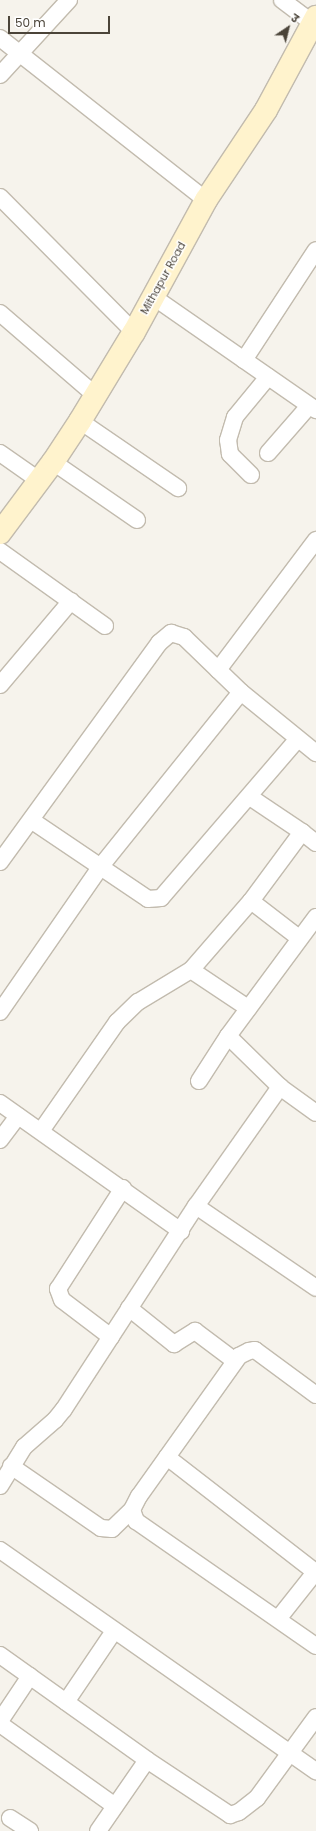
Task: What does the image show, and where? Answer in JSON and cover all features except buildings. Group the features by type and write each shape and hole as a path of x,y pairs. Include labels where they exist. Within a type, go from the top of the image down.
{"street":[{"path":"0,75 69,0"},
{"path":"282,0 314,20"},
{"name":"Mithapur Road","path":"0,533 40,481 80,421 134,332 152,296 206,200 266,110 314,20"},
{"path":"0,38 206,200"},
{"path":"0,197 134,332"},
{"path":"244,360 314,257"},
{"path":"152,296 313,408 268,453"},
{"path":"0,313 95,395"},
{"path":"251,475 230,454 228,440 235,417 268,377"},
{"path":"80,421 178,488"},
{"path":"0,453 40,481"},
{"path":"53,462 137,520"},
{"path":"218,670 316,540"},
{"path":"0,550 105,626"},
{"path":"0,685 70,601"},
{"path":"0,862 159,643 171,633 184,637 242,692 316,753"},
{"path":"0,1012 100,866 242,692"},
{"path":"31,820 148,899 161,898 250,797 298,739"},
{"path":"250,797 316,843"},
{"path":"41,1131 117,1022 138,1002 191,970 251,901 302,832"},
{"path":"251,901 299,938"},
{"path":"199,1081 228,1036 316,917"},
{"path":"191,970 248,1008"},
{"path":"228,1036 280,1087 316,1112"},
{"path":"0,1486 24,1447 55,1420 64,1409 196,1206 280,1087"},
{"path":"0,1103 123,1188 180,1231"},
{"path":"0,1140 18,1116"},
{"path":"110,1337 62,1300 58,1289 123,1188"},
{"path":"196,1206 316,1288"},
{"path":"129,1308 174,1344 195,1331 235,1361"},
{"path":"11,1466 101,1528 112,1529 132,1510 139,1496 235,1361 248,1351 255,1350 316,1395"},
{"path":"167,1457 316,1572 278,1619"},
{"path":"132,1510 136,1521 316,1646"},
{"path":"0,1550 316,1771"},
{"path":"66,1702 114,1631"},
{"path":"0,1655 147,1760 230,1815 239,1812 257,1798 316,1717"},
{"path":"30,1676 0,1723 115,1806"},
{"path":"98,1831 147,1760"},
{"path":"10,1818 30,1831"}]}
